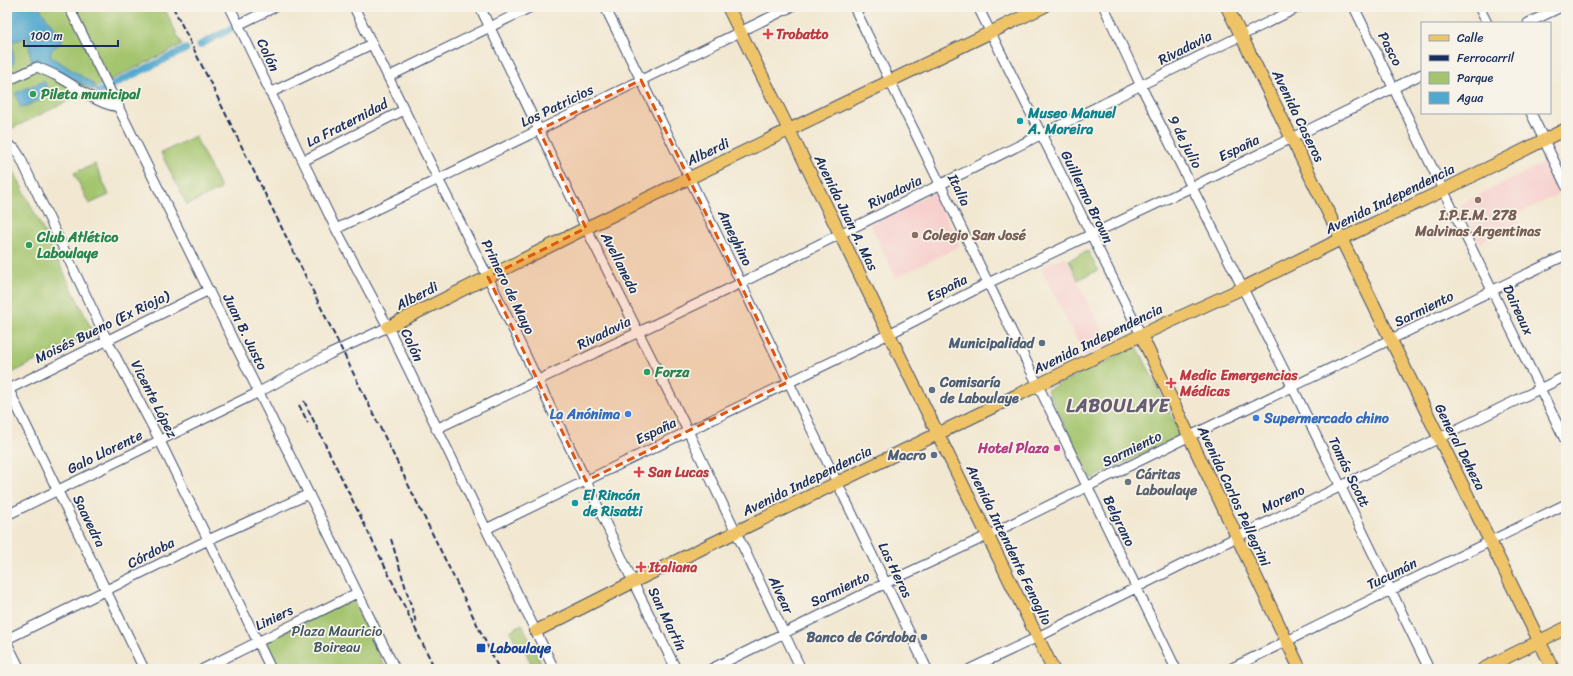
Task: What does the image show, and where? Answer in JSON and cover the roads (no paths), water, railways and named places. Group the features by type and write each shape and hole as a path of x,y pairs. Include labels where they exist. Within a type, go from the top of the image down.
{"main road":[{"name":"Avenida Juan A. Mas","path":"728,7 938,433"},
{"name":"Alberdi","path":"388,327 586,228 1043,7"},
{"name":"Avenida Caseros","path":"1228,7 1341,239"},
{"name":"Avenida Independencia","path":"536,631 632,582 1141,335 1243,288 1566,129"},
{"name":"General Deheza","path":"1341,239 1553,669"},
{"name":"Avenida Carlos Pellegrini","path":"1141,335 1300,669"},
{"name":"Avenida Intendente Fenoglio","path":"938,433 1053,669"},
{"path":"1483,669 1566,628"}],"street":[{"name":"Juan B. Justo","path":"70,7 395,669"},
{"name":"Colón","path":"230,7 303,162 336,229 388,327 436,429 554,669"},
{"path":"238,25 275,7"},
{"name":"Primero de Mayo","path":"354,7 438,180 488,277 586,481 632,582"},
{"name":"Avellaneda","path":"480,7 586,228 688,431 736,532"},
{"path":"388,77 530,7"},
{"name":"Ameghino","path":"605,7 838,483"},
{"name":"Los Patricios","path":"336,229 791,7"},
{"name":"Italia","path":"854,7 942,184 1038,385"},
{"name":"Guillermo Brown","path":"978,7 1042,135 1090,236 1141,335"},
{"name":"9 de julio","path":"1104,7 1141,86 1243,288"},
{"name":"Rivadavia","path":"436,429 840,235 1299,7"},
{"name":"Pasco","path":"1354,7 1444,190"},
{"path":"1479,7 1486,22"},
{"path":"1530,22 1561,7"},
{"path":"270,93 372,44"},
{"path":"7,81 37,67 58,76 88,96 108,106 119,107"},
{"name":"España","path":"486,529 889,334 988,283 1192,187 1421,74"},
{"name":"La Fraternidad","path":"303,162 404,110"},
{"path":"1531,114 1566,186"},
{"name":"Vicente López","path":"8,144 15,149 20,157 107,340 160,441 271,669"},
{"name":"Daireaux","path":"1444,190 1566,442"},
{"name":"Sarmiento","path":"711,669 1566,255"},
{"name":"Tomás Scott","path":"1243,288 1429,669"},
{"name":"Moisés Bueno (Ex Rioja)","path":"8,389 209,290"},
{"name":"Galo Llorente","path":"7,515 160,441 330,354 388,327"},
{"name":"Moreno","path":"970,669 1038,637 1237,537 1340,488 1566,376"},
{"name":"Belgrano","path":"1038,385 1176,669"},
{"name":"Saavedra","path":"8,389 59,490 144,669"},
{"name":"Las Heras","path":"838,483 927,669"},
{"name":"Córdoba","path":"7,639 208,540 309,494"},
{"name":"Tucumán","path":"1230,669 1566,504"},
{"name":"Alvear","path":"736,532 801,669"},
{"name":"San Martín","path":"632,582 676,669"},
{"name":"Liniers","path":"203,669 357,593"},
{"path":"7,643 20,669"}],"water":[{"path":"7,7 40,7 42,12 62,37 62,42 52,49 50,56 92,83 99,92 31,60 28,37 12,42 14,62 7,74"},
{"name":"Pileta municipal","path":"44,81 51,95 21,108 15,93"}],"waterway":[{"path":"200,45 238,25"},
{"path":"110,86 186,49"},
{"path":"99,92 103,90"}],"railway":[{"path":"173,7 499,669"},
{"path":"304,401 435,669"},
{"path":"299,405 308,423"},
{"path":"391,539 416,622"}],"place":[{"name":"Trobatto","path":"768,34"},
{"name":"Pileta municipal","path":"33,94"},
{"name":"Museo Manuel A. Moreira","path":"1020,121"},
{"name":"I.P.E.M. 278 Malvinas Argentinas","path":"1478,200"},
{"name":"Colegio San José","path":"915,235"},
{"name":"Club Atlético Laboulaye","path":"29,245"},
{"name":"Municipalidad","path":"1042,343"},
{"name":"Forza","path":"647,372"},
{"name":"Medic Emergencias Médicas","path":"1171,383"},
{"name":"Comisaría de Laboulaye","path":"932,390"},
{"name":"La Anónima","path":"628,414"},
{"name":"Supermercado chino","path":"1256,418"},
{"name":"Hotel Plaza","path":"1057,448"},
{"name":"Macro","path":"934,455"},
{"name":"San Lucas","path":"639,472"},
{"name":"Cáritas Laboulaye","path":"1128,482"},
{"name":"El Rincón de Risatti","path":"575,503"},
{"name":"Italiana","path":"641,567"},
{"name":"Banco de Córdoba","path":"924,637"},
{"name":"Laboulaye","path":"481,648"}],"district":[{"name":"LABOULAYE","path":"1118,406"}],"park label":[{"name":"Plaza Mauricio Boireau","path":"337,640"}]}
